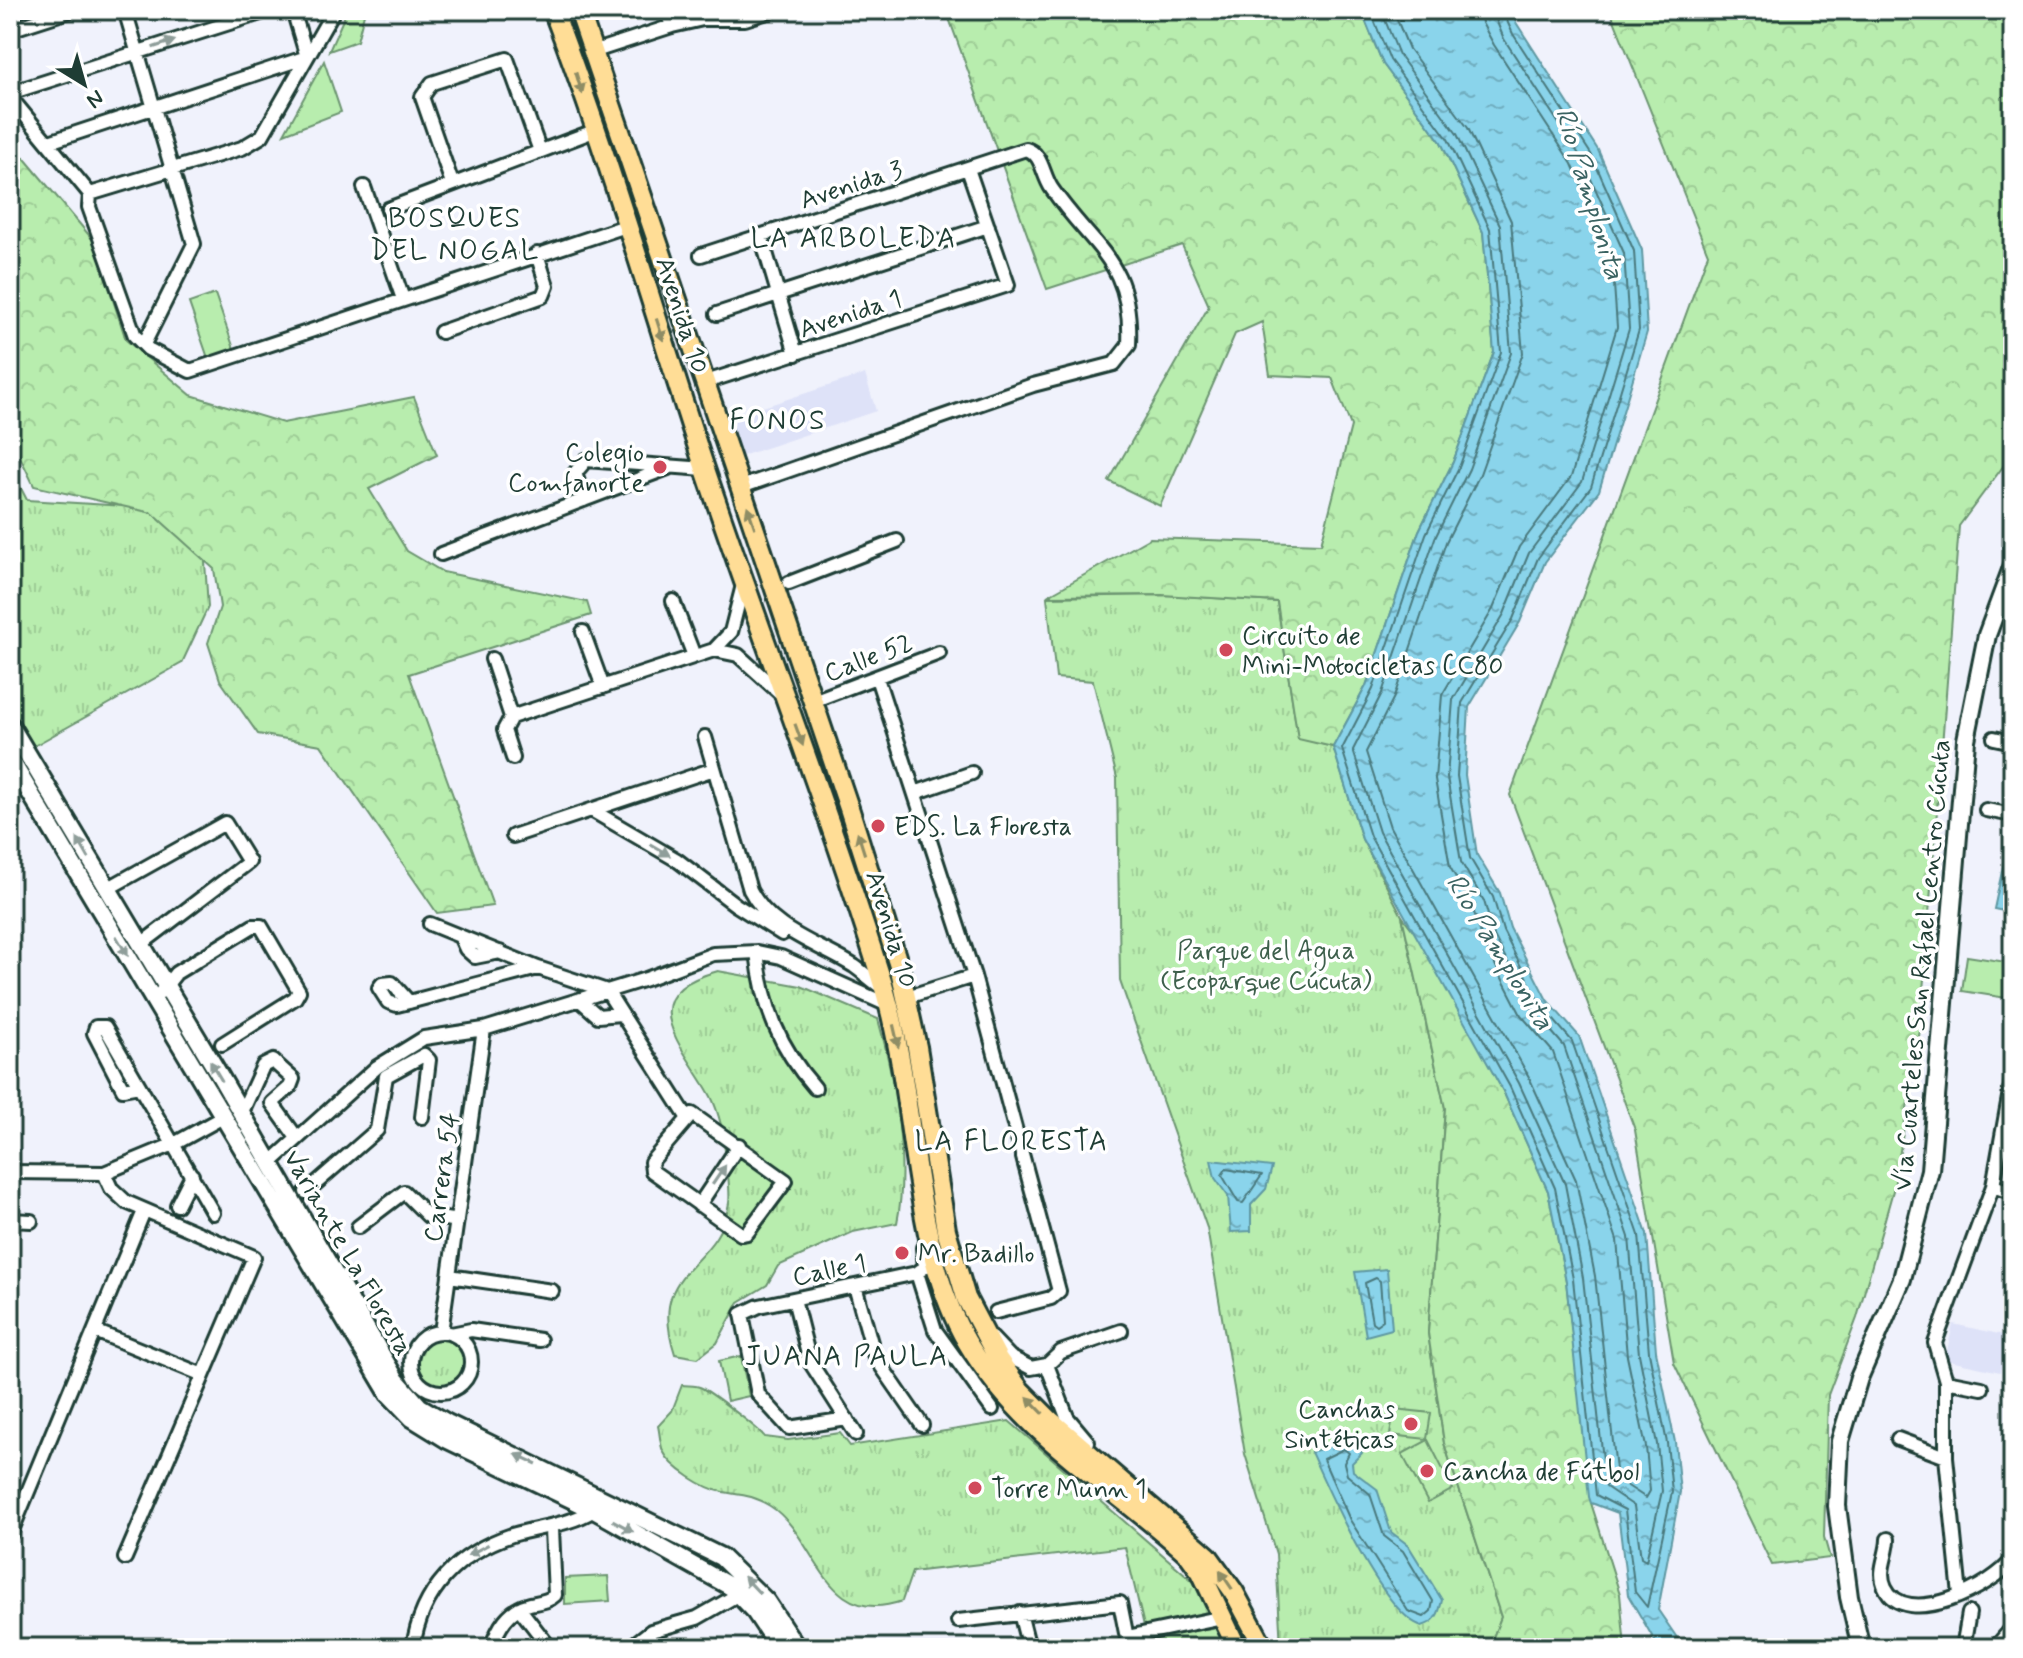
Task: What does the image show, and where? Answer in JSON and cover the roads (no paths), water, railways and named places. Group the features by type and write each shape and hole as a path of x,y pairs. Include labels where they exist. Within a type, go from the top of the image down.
{"main road":[{"name":"Avenida 10","path":"553,10 705,469 873,953 931,1242 948,1307 1002,1393 1039,1433 1188,1554 1201,1572 1237,1648"},
{"name":"Avenida 10","path":"579,10 766,561 783,589 786,621 907,997 946,1230 959,1277 979,1325 1020,1390 1220,1569 1264,1648"},
{"name":"Vía Cuarteles San Rafael Centro Cúcuta","path":"1861,1648 1849,1597 1837,1506 1840,1441 1856,1386 1902,1279 1930,1170 1966,740 1987,635 2013,565"},
{"path":"753,605 767,604 783,589"},
{"path":"764,634 786,621"},
{"name":"Variante La Floresta","path":"10,725 140,945 159,994 223,1117 301,1233"},
{"name":"Variante La Floresta","path":"10,759 159,994 241,1114 269,1164 301,1233 389,1394 412,1418 446,1439 571,1490 721,1557 766,1601 797,1648"},
{"name":"Variante La Floresta","path":"571,1490 594,1510 703,1569 739,1594 779,1648"}],"street":[{"path":"10,30 72,10"},
{"path":"125,10 193,246 144,344"},
{"path":"270,10 10,95 90,194 91,215 135,336 184,370 194,371 626,226"},
{"path":"293,10 307,57"},
{"path":"90,194 242,148 262,136 334,10"},
{"path":"666,10 672,26"},
{"path":"595,51 672,26 703,19 745,19 774,10"},
{"path":"49,142 307,57"},
{"path":"452,183 422,97 432,83 507,59 540,151"},
{"path":"388,209 594,131"},
{"name":"Avenida 3","path":"701,255 1026,149 1037,155 1051,188 1111,260 1121,277 1130,328 1124,356 1108,366 1033,385 741,487"},
{"path":"717,314 988,226 968,169"},
{"path":"364,187 403,299"},
{"name":"Avenida 1","path":"706,382 1008,285 988,226"},
{"path":"761,236 796,354"},
{"path":"441,332 543,296 547,286 537,254"},
{"path":"584,500 575,473 586,460 705,469"},
{"path":"441,554 668,468"},
{"path":"783,589 897,541"},
{"path":"714,650 731,632 744,579"},
{"path":"673,601 694,656"},
{"path":"583,632 603,687"},
{"path":"513,758 504,730 506,720 511,717 714,650 738,655 765,676 787,702"},
{"name":"Calle 52","path":"813,701 939,653"},
{"path":"492,659 511,717"},
{"path":"877,678 974,976 1059,1291 1051,1298 996,1312"},
{"path":"705,737 750,890 761,908 779,925 857,968 881,991"},
{"path":"1994,738 2013,742"},
{"path":"513,836 714,769"},
{"path":"915,793 972,773"},
{"path":"1986,810 2013,815"},
{"path":"593,811 677,860 772,929 881,991"},
{"path":"107,889 225,823 249,862 140,945"},
{"path":"430,924 538,968 607,991 687,1117"},
{"path":"159,994 176,973 253,926 261,926 268,932 299,991 295,998 222,1044"},
{"path":"269,1164 297,1138 424,1038 484,1029 713,954 757,952 881,991"},
{"path":"757,952 765,1005 772,1025 791,1060 815,1088"},
{"path":"857,968 868,964 873,953"},
{"path":"409,1002 538,968"},
{"path":"907,997 974,976"},
{"path":"580,1000 598,1016 620,1014"},
{"path":"139,1086 123,1089 94,1033 96,1027 105,1027 213,1213"},
{"name":"Carrera 54","path":"446,1333 449,1276 484,1029"},
{"path":"382,1072 420,1055 427,1057 422,1117"},
{"path":"241,1114 263,1066 273,1061 293,1079 290,1087 272,1103 297,1138"},
{"path":"306,1192 377,1130 382,1072"},
{"path":"1960,1595 1946,1457 1946,1381 1935,1343 1993,1186 2013,1075"},
{"path":"697,1115 739,1145 783,1177 785,1184 744,1234 651,1168 657,1154 687,1117 697,1115"},
{"path":"10,1172 104,1173 174,1144 223,1117"},
{"path":"699,1205 739,1145"},
{"path":"104,1173 117,1195 144,1211 254,1257 125,1558"},
{"path":"177,1205 192,1175"},
{"path":"1993,1186 2013,1193"},
{"path":"358,1227 404,1192 428,1216 457,1221"},
{"path":"10,1535 144,1211"},
{"path":"10,1220 31,1221"},
{"path":"931,1242 923,1248 925,1267 917,1273 935,1330 992,1409"},
{"name":"Calle 1","path":"847,1419 789,1428 758,1394 742,1314 759,1306 917,1273"},
{"path":"449,1276 552,1291"},
{"path":"855,1286 875,1357 922,1425"},
{"path":"794,1299 810,1362 856,1434"},
{"path":"979,1325 1022,1365 1031,1368 1047,1365 1061,1352 1121,1331"},
{"path":"446,1333 466,1345 471,1364 469,1373 456,1388 437,1392 418,1382 411,1364 416,1345 431,1334 471,1330 540,1340"},
{"path":"95,1331 203,1375"},
{"path":"1047,1365 1073,1426 1114,1465 1120,1480"},
{"path":"1946,1381 1982,1388"},
{"path":"1898,1439 1946,1457"},
{"path":"413,1648 426,1602 448,1572 481,1547 515,1534 552,1529 594,1510"},
{"path":"491,1648 506,1618 519,1608 549,1600 555,1595 552,1529"},
{"path":"1888,1539 1881,1575 1885,1590 1895,1599 1926,1606 1987,1582 2013,1559"},
{"path":"629,1648 651,1631 697,1618 739,1594"},
{"path":"958,1621 1120,1603 1128,1643 1223,1617"},
{"path":"519,1608 550,1648"},
{"path":"1020,1613 1029,1648"},
{"path":"1963,1648 1969,1613"},
{"path":"1995,1648 2013,1627"}],"water":[{"name":"Río Pamplonita","path":"1361,10 1508,10 1598,150 1642,250 1647,332 1599,491 1545,562 1520,622 1469,707 1465,775 1477,855 1500,893 1510,928 1547,1000 1579,1036 1647,1234 1656,1351 1675,1442 1680,1492 1658,1610 1684,1648 1659,1648 1628,1595 1618,1513 1591,1503 1589,1497 1566,1281 1548,1191 1503,1091 1362,839 1333,747 1366,686 1419,531 1453,462 1494,352 1483,232 1441,142 1383,64"},
{"path":"2004,862 2013,864 2013,913 1994,909"},
{"path":"1211,1160 1272,1167 1266,1189 1251,1205 1251,1231 1231,1232 1228,1196 1215,1178"},
{"path":"1387,1269 1392,1329 1366,1336 1355,1272"},
{"path":"1355,1438 1362,1453 1352,1463 1353,1471 1377,1489 1391,1532 1408,1545 1442,1600 1436,1617 1422,1626 1407,1617 1374,1576 1343,1521 1311,1452"}],"place":[{"name":"Colegio Comfanorte","path":"660,467"},
{"name":"Circuito de Mini-Motocicletas CC80","path":"1226,650"},
{"name":"EDS. La Floresta","path":"878,826"},
{"name":"Mr. Badillo","path":"902,1253"},
{"name":"Canchas Sintéticas","path":"1411,1424"},
{"name":"Cancha de Fútbol","path":"1427,1471"},
{"name":"Torre Munn 1","path":"975,1488"}],"district":[{"name":"BOSQUES DEL NOGAL","path":"455,233"},
{"name":"LA ARBOLEDA","path":"854,237"},
{"name":"FONOS","path":"778,419"},
{"name":"LA FLORESTA","path":"1012,1140"},
{"name":"JUANA PAULA","path":"847,1355"}],"park label":[{"name":"Parque del Agua (Ecoparque Cúcuta)","path":"1266,965"}]}
